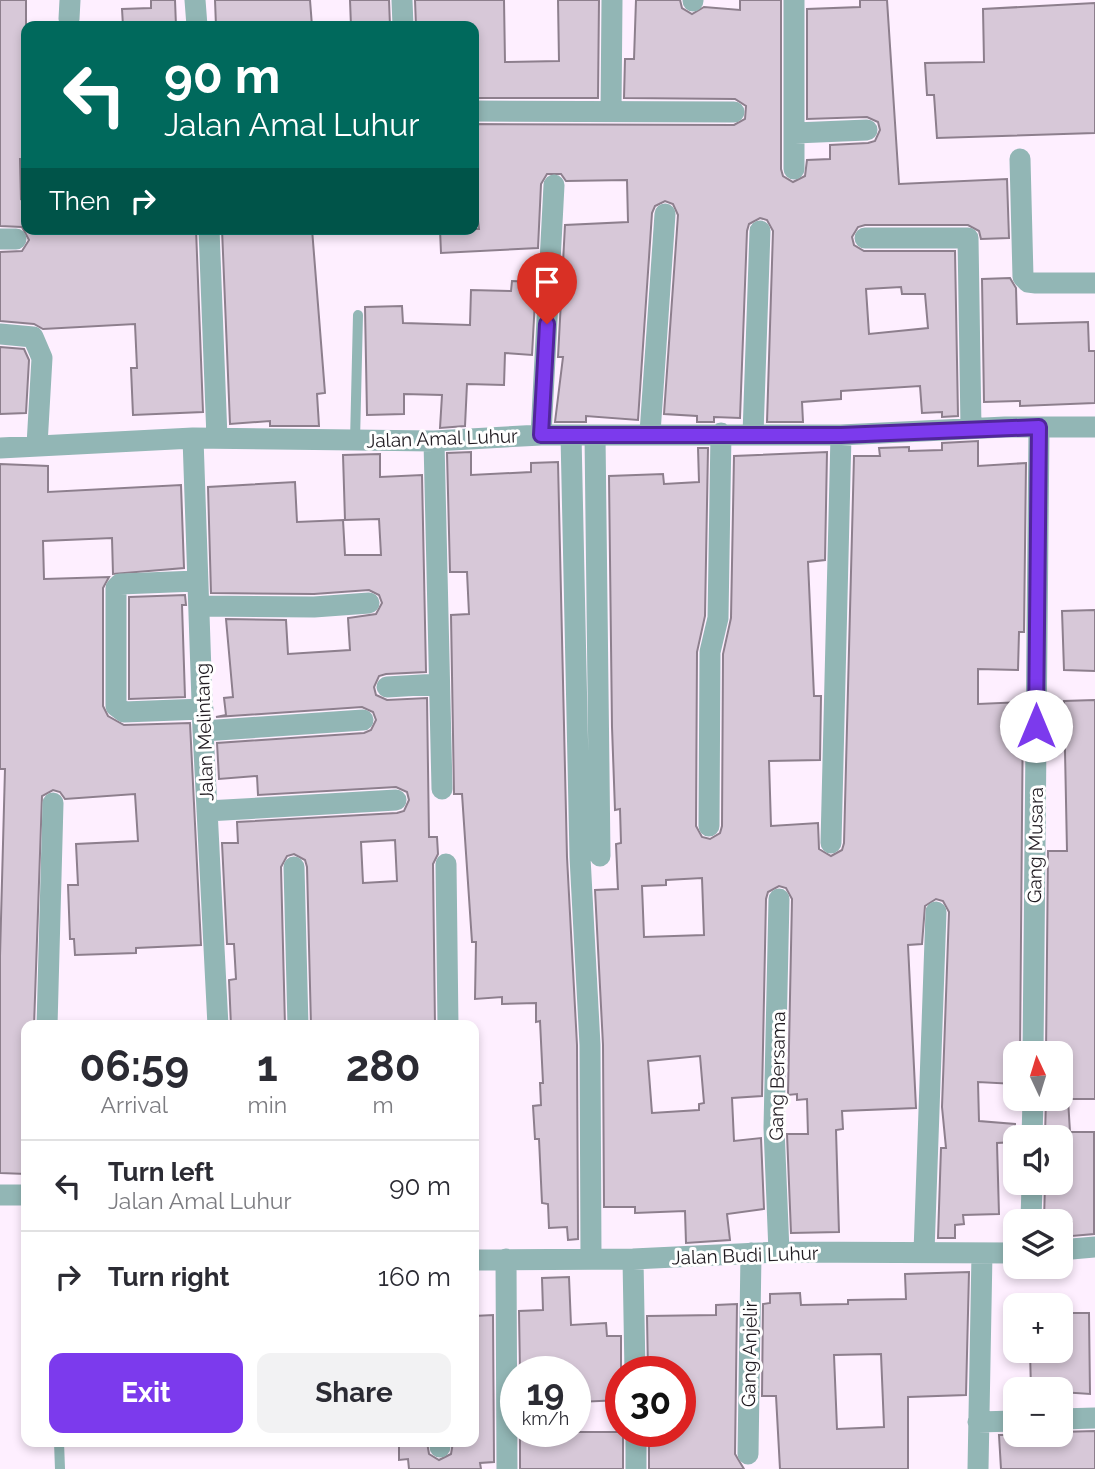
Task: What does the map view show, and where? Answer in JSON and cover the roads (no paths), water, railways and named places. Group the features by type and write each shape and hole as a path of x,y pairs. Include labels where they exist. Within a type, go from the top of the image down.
{"street":[{"path":"195,0 197,21"},
{"path":"402,0 403,21"},
{"path":"611,112 612,0"},
{"path":"794,0 794,169"},
{"path":"479,111 734,112"},
{"path":"795,133 867,130"},
{"path":"1020,159 1023,277 1028,282 1036,283 1095,283"},
{"path":"541,435 554,185"},
{"path":"650,433 665,214"},
{"path":"753,434 760,231"},
{"path":"209,235 217,438"},
{"path":"864,238 961,235 968,238 971,428"},
{"path":"0,334 33,337 39,345 43,358 37,445"},
{"name":"Gang Musara","path":"1033,1041 1039,427"},
{"name":"Jalan Amal Luhur","path":"0,448 193,438 434,441 541,435 841,435 971,428 1095,427"},
{"path":"709,826 710,652 718,605 721,433"},
{"path":"571,435 580,857 590,1045 591,1257"},
{"path":"595,435 600,856"},
{"path":"831,843 841,435"},
{"name":"Jalan Melintang","path":"193,438 203,731 218,1020"},
{"path":"434,441 442,789"},
{"path":"197,580 120,584 116,588 116,706 124,712 203,709"},
{"path":"199,606 314,607 369,603"},
{"path":"387,687 438,684"},
{"path":"203,731 363,720"},
{"path":"207,811 396,800"},
{"path":"47,1020 53,803"},
{"path":"446,864 448,1020"},
{"path":"294,867 298,1020"},
{"name":"Gang Bersama","path":"779,899 774,1128 779,1252"},
{"path":"924,1252 936,912"},
{"path":"0,1195 21,1195"},
{"path":"1073,1249 1095,1247"},
{"name":"Jalan Budi Luhur","path":"479,1260 591,1257 633,1259 779,1252 1003,1253"},
{"name":"Gang Anjelir","path":"748,1454 751,1253"},
{"path":"978,1469 982,1253"},
{"path":"506,1259 507,1469"},
{"path":"633,1259 635,1356"},
{"path":"1073,1419 1095,1418"},
{"path":"978,1422 1003,1421"},
{"path":"636,1447 636,1469"}],"lane":[{"path":"355,441 358,315"},
{"path":"59,1447 60,1469"}]}
